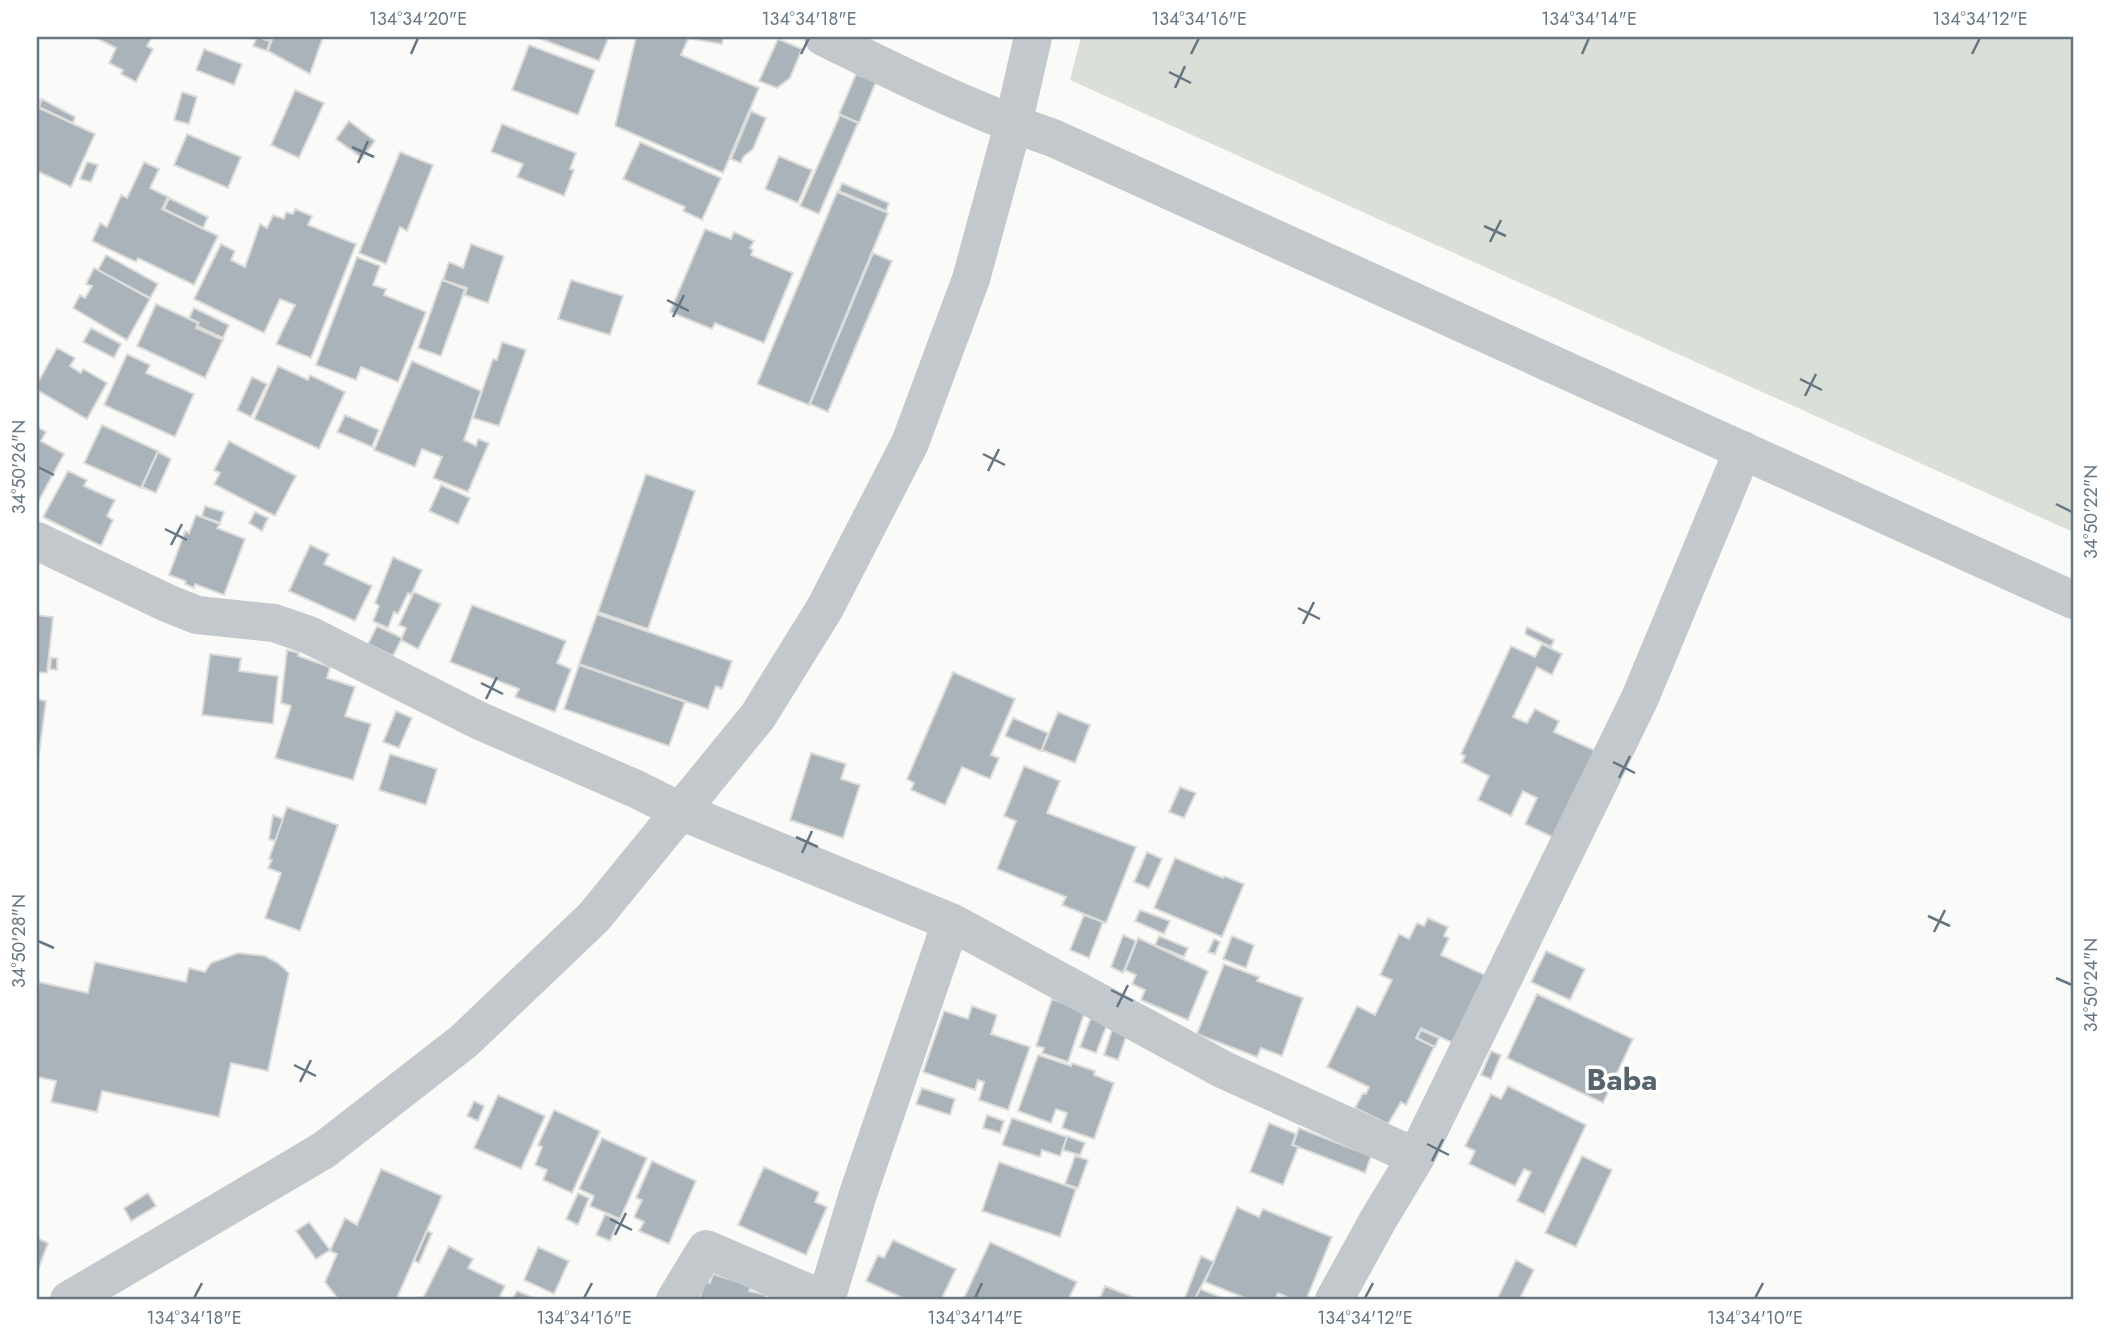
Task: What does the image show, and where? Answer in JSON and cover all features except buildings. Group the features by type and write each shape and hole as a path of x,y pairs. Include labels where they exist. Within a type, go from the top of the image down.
{"street":[{"path":"823,37 934,93 1053,138 2073,600"},
{"path":"69,1300 324,1150 464,1041 594,916 765,705 825,608 909,443 971,279 1013,125 1033,37"},
{"path":"1334,1300 1416,1157 1640,698 1744,450"},
{"path":"37,541 197,615 274,623 309,635 480,721 680,811 951,922 1224,1070 1416,1157"},
{"path":"675,1300 706,1249 825,1300 858,1194 951,922"}],"shaded area":[{"path":"1081,37 2073,37 2073,532 1070,80"}],"district":[{"name":"Baba","path":"1622,1080"}]}
